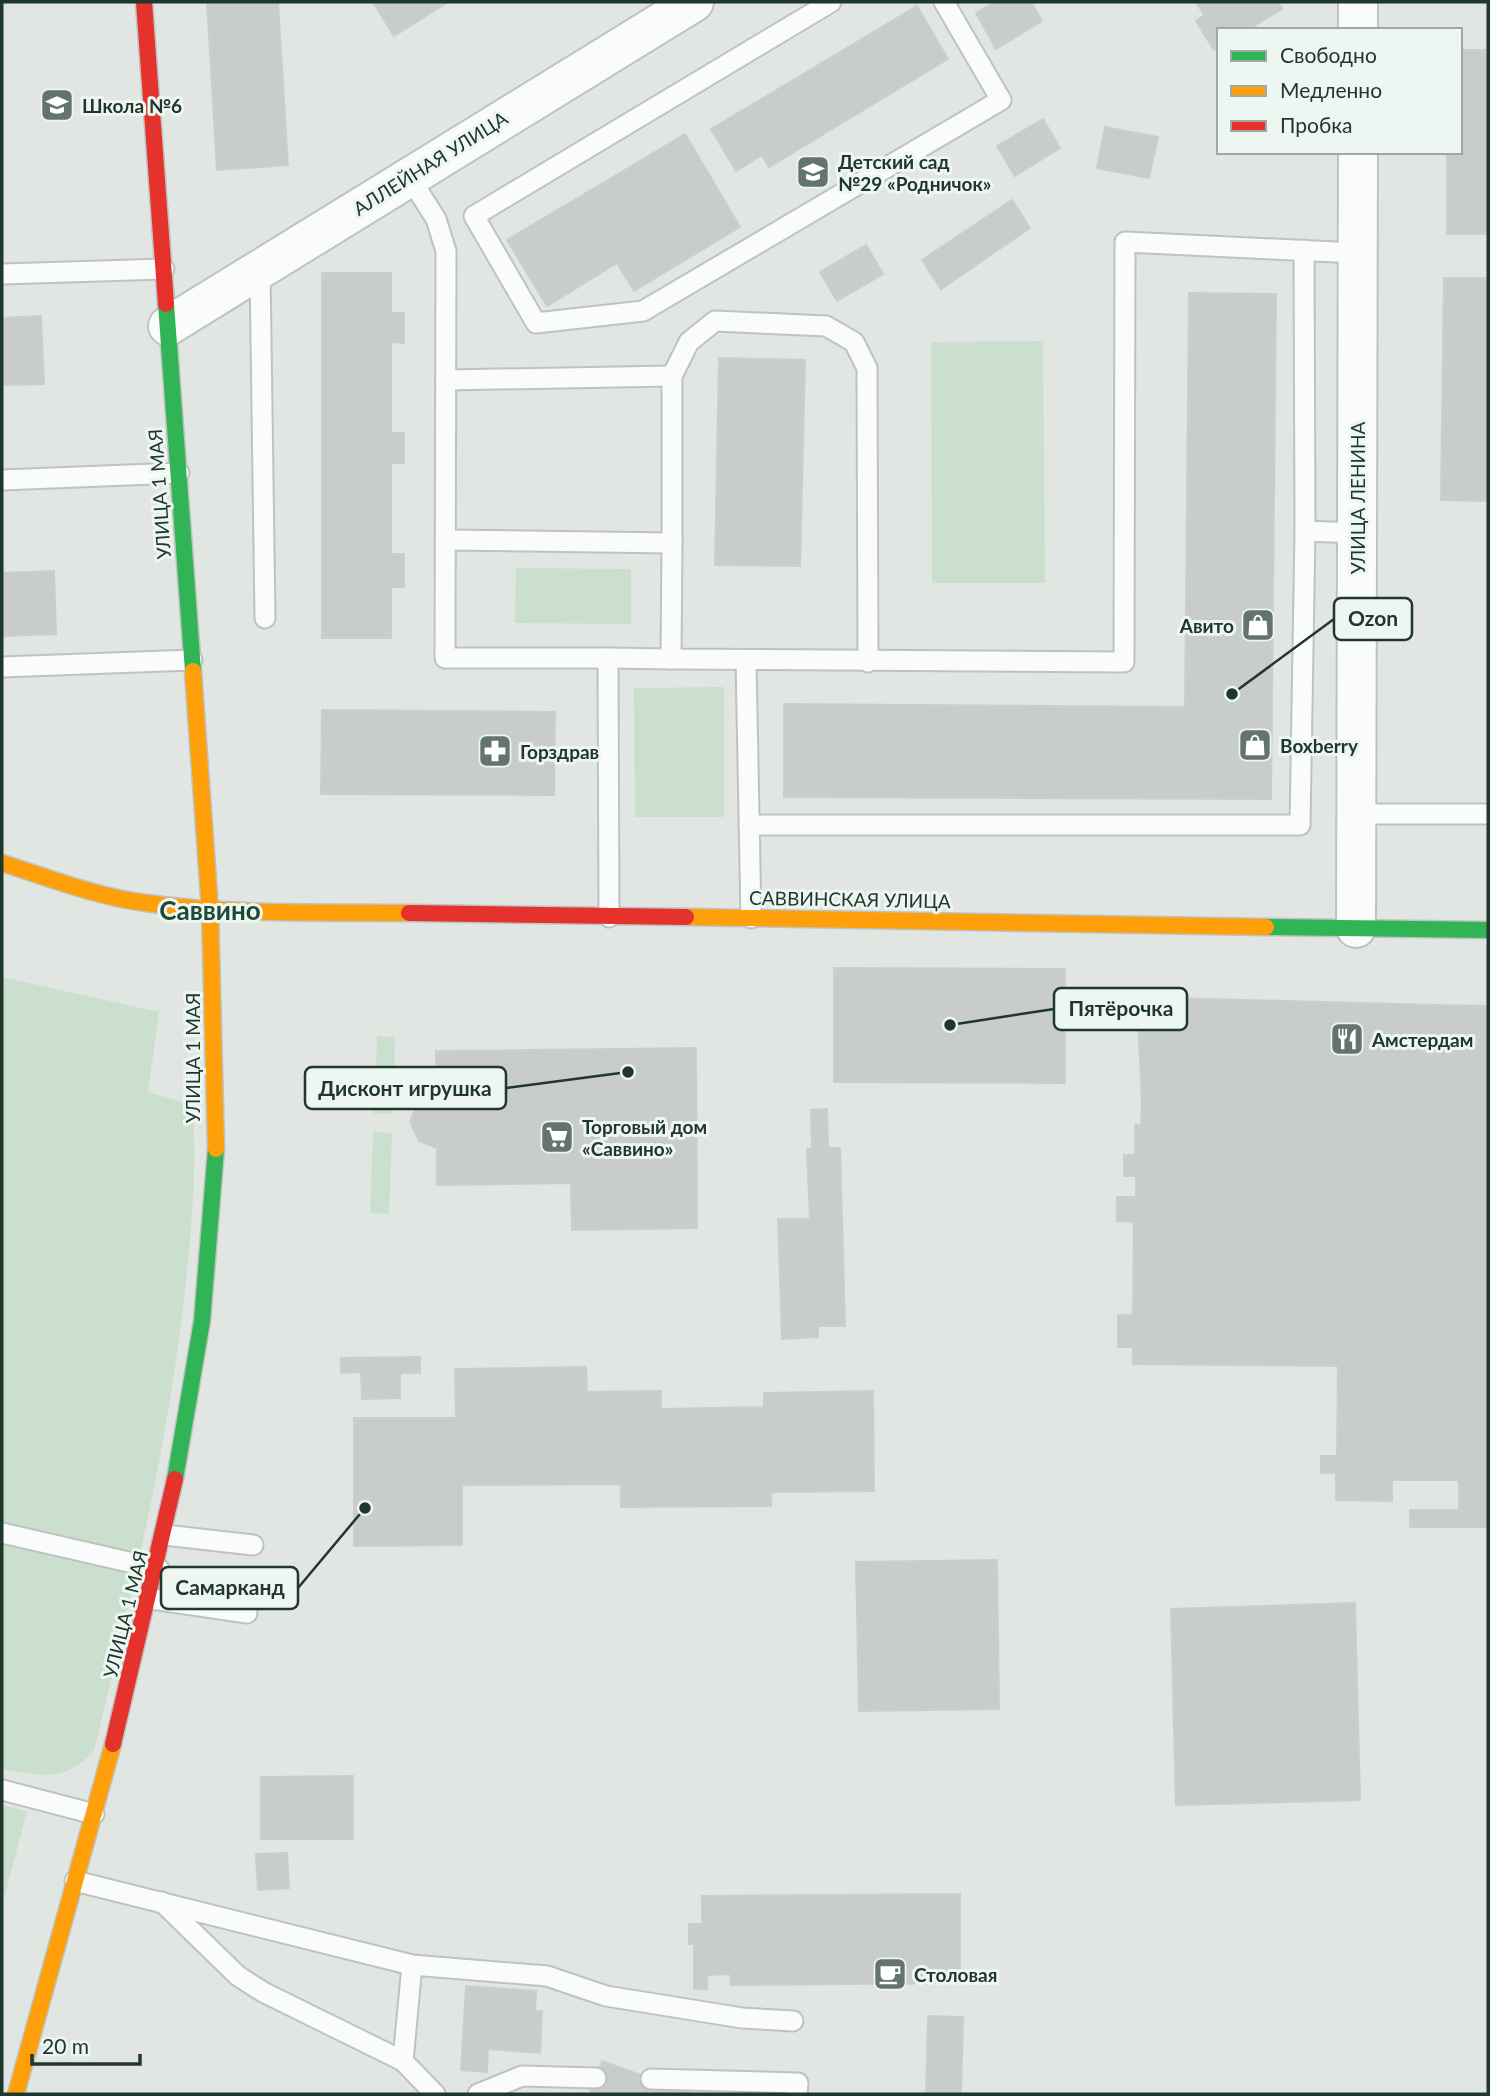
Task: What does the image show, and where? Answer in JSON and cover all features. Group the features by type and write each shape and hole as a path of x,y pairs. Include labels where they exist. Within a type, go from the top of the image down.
{"street":[{"name":"УЛИЦА 1 МАЯ","path":"16,2094 159,1569 201,1323 213,1205 215,1016 210,911 144,2"},
{"name":"АЛЛЕЙНАЯ УЛИЦА","path":"168,326 408,175 694,2"},
{"path":"1358,2 1358,28"},
{"name":"УЛИЦА ЛЕНИНА","path":"1356,928 1357,154"},
{"name":"САВВИНСКАЯ УЛИЦА","path":"2,863 88,891 144,903 210,911 1488,930"}],"lane":[{"path":"831,2 474,216 536,323 643,312 1001,100 944,2"},
{"path":"408,175 436,219 446,251 444,658 1124,662 1125,242 1357,253"},
{"path":"749,825 1300,825 1305,531 1304,250"},
{"path":"2,274 164,268"},
{"path":"260,270 265,618"},
{"path":"671,659 672,376 689,342 715,321 826,326 854,342 867,368 868,662"},
{"path":"446,380 672,376"},
{"path":"2,480 178,473"},
{"path":"1305,531 1357,533"},
{"path":"446,540 672,543"},
{"path":"608,659 608,917"},
{"path":"2,667 192,660"},
{"path":"746,660 751,918"},
{"path":"1356,814 1488,814"},
{"path":"2,1533 159,1569"},
{"path":"165,1535 253,1545"},
{"path":"152,1599 247,1613"},
{"path":"2,1790 94,1814"},
{"path":"75,1881 162,1901 318,1944 412,1965 547,1976 606,1996 742,2018 793,2021"},
{"path":"162,1901 238,1976 264,1992 403,2061 435,2094"},
{"path":"403,2061 412,1965"},
{"path":"478,2094 522,2076 596,2078"},
{"path":"651,2079 798,2083 797,2094"},
{"path":"2,2091 16,2094"}],"green space":[{"path":"1043,341 1045,583 932,583 931,342"},
{"path":"516,568 631,569 631,624 515,623"},
{"path":"724,687 724,817 635,817 634,688"},
{"path":"2,977 159,1012 148,1092 180,1101 193,1112 194,1182 184,1298 168,1413 146,1526 94,1751 72,1769 51,1775 2,1769"},
{"path":"377,1036 395,1037 393,1114 374,1114"},
{"path":"373,1132 392,1133 389,1214 370,1213"},
{"path":"2,1805 27,1811 2,1906"}],"building":[{"path":"207,2 278,2 288,165 217,170"},
{"path":"373,2 448,2 394,36"},
{"path":"995,2 1031,2 1042,21 996,49 976,13"},
{"path":"1196,2 1278,2 1282,9 1250,28 1217,28 1217,48 1214,50 1196,21 1204,15"},
{"path":"917,6 948,59 769,167 762,155 736,171 711,129"},
{"path":"1462,50 1488,50 1488,234 1447,234 1447,154 1462,154"},
{"path":"1043,119 1060,148 1015,176 997,146"},
{"path":"1105,127 1158,137 1149,178 1097,168"},
{"path":"685,134 740,227 634,291 617,263 547,306 507,240"},
{"path":"1012,200 1030,228 941,289 922,260"},
{"path":"866,245 883,274 837,301 820,272"},
{"path":"322,273 391,273 391,313 404,313 404,343 391,342 391,433 404,433 404,463 391,463 391,554 404,554 404,587 391,587 391,638 322,638"},
{"path":"1444,278 1488,278 1488,501 1441,500"},
{"path":"1189,293 1276,294 1271,799 784,797 784,704 1185,707"},
{"path":"41,316 44,384 2,385 2,318"},
{"path":"719,358 805,360 800,566 715,565"},
{"path":"54,571 56,634 2,636 2,573"},
{"path":"322,710 555,712 554,795 321,794"},
{"path":"834,968 1065,969 1065,1083 834,1082"},
{"path":"1137,997 1432,1005 1431,1105 1142,1102"},
{"path":"1432,1005 1488,1006 1488,1527 1410,1527 1410,1510 1459,1510 1459,1480 1392,1480 1392,1501 1336,1500 1336,1473 1321,1473 1321,1456 1337,1456 1338,1366 1133,1364 1133,1347 1118,1347 1118,1315 1133,1315 1134,1222 1117,1221 1117,1197 1136,1197 1136,1176 1124,1176 1124,1155 1135,1155 1135,1125 1141,1126 1142,1102 1431,1105"},
{"name":"Торговый дом «Саввино»","path":"696,1048 697,1228 572,1230 571,1183 437,1185 437,1148 419,1141 410,1122 418,1101 436,1091 436,1051"},
{"path":"827,1109 828,1148 840,1148 845,1326 818,1326 818,1337 782,1339 778,1219 810,1219 807,1149 812,1149 811,1110"},
{"path":"420,1357 420,1373 400,1373 400,1398 362,1399 361,1372 341,1373 341,1358"},
{"path":"586,1367 587,1392 661,1391 661,1409 764,1407 764,1393 873,1391 874,1491 771,1492 771,1506 621,1507 621,1484 462,1485 462,1545 354,1546 354,1418 456,1418 455,1369"},
{"path":"997,1560 999,1709 859,1711 856,1562"},
{"path":"1355,1603 1360,1800 1176,1805 1171,1609"},
{"path":"353,1776 353,1839 261,1839 261,1777"},
{"path":"287,1853 289,1888 258,1890 256,1854"},
{"path":"960,1894 960,1983 731,1985 730,1974 707,1975 707,1989 694,1989 694,1944 689,1944 689,1924 702,1924 702,1896"},
{"path":"466,1986 536,1991 535,2011 542,2011 540,2053 488,2049 487,2072 461,2070"},
{"path":"928,2016 963,2017 961,2094 926,2094"},
{"path":"602,2061 693,2094 590,2094"}],"traffic: fast":[{"path":"166,304 193,671"},
{"path":"1266,927 1488,930"},
{"path":"175,1479 202,1321 216,1149"}],"traffic: slow":[{"path":"193,671 210,910 216,1149"},
{"path":"2,863 91,892 146,903 245,911 409,913"},
{"path":"686,917 1266,927"},
{"path":"16,2094 113,1744"}],"traffic: jam":[{"path":"144,2 166,304"},
{"path":"409,913 686,917"},
{"path":"113,1744 175,1479"}],"place":[{"name":"Школа №6","path":"57,105"},
{"name":"Детский сад №29 «Родничок»","path":"813,172"},
{"name":"Авито","path":"1258,625"},
{"name":"Ozon","path":"1232,694"},
{"name":"Boxberry","path":"1255,745"},
{"name":"Горздрав","path":"495,751"},
{"name":"Пятёрочка","path":"950,1025"},
{"name":"Амстердам","path":"1347,1039"},
{"name":"Дисконт игрушка","path":"628,1072"},
{"name":"Торговый дом «Саввино»","path":"557,1137"},
{"name":"Самарканд","path":"365,1508"},
{"name":"Столовая","path":"890,1974"}],"district":[{"name":"Саввино","path":"210,910"}]}
